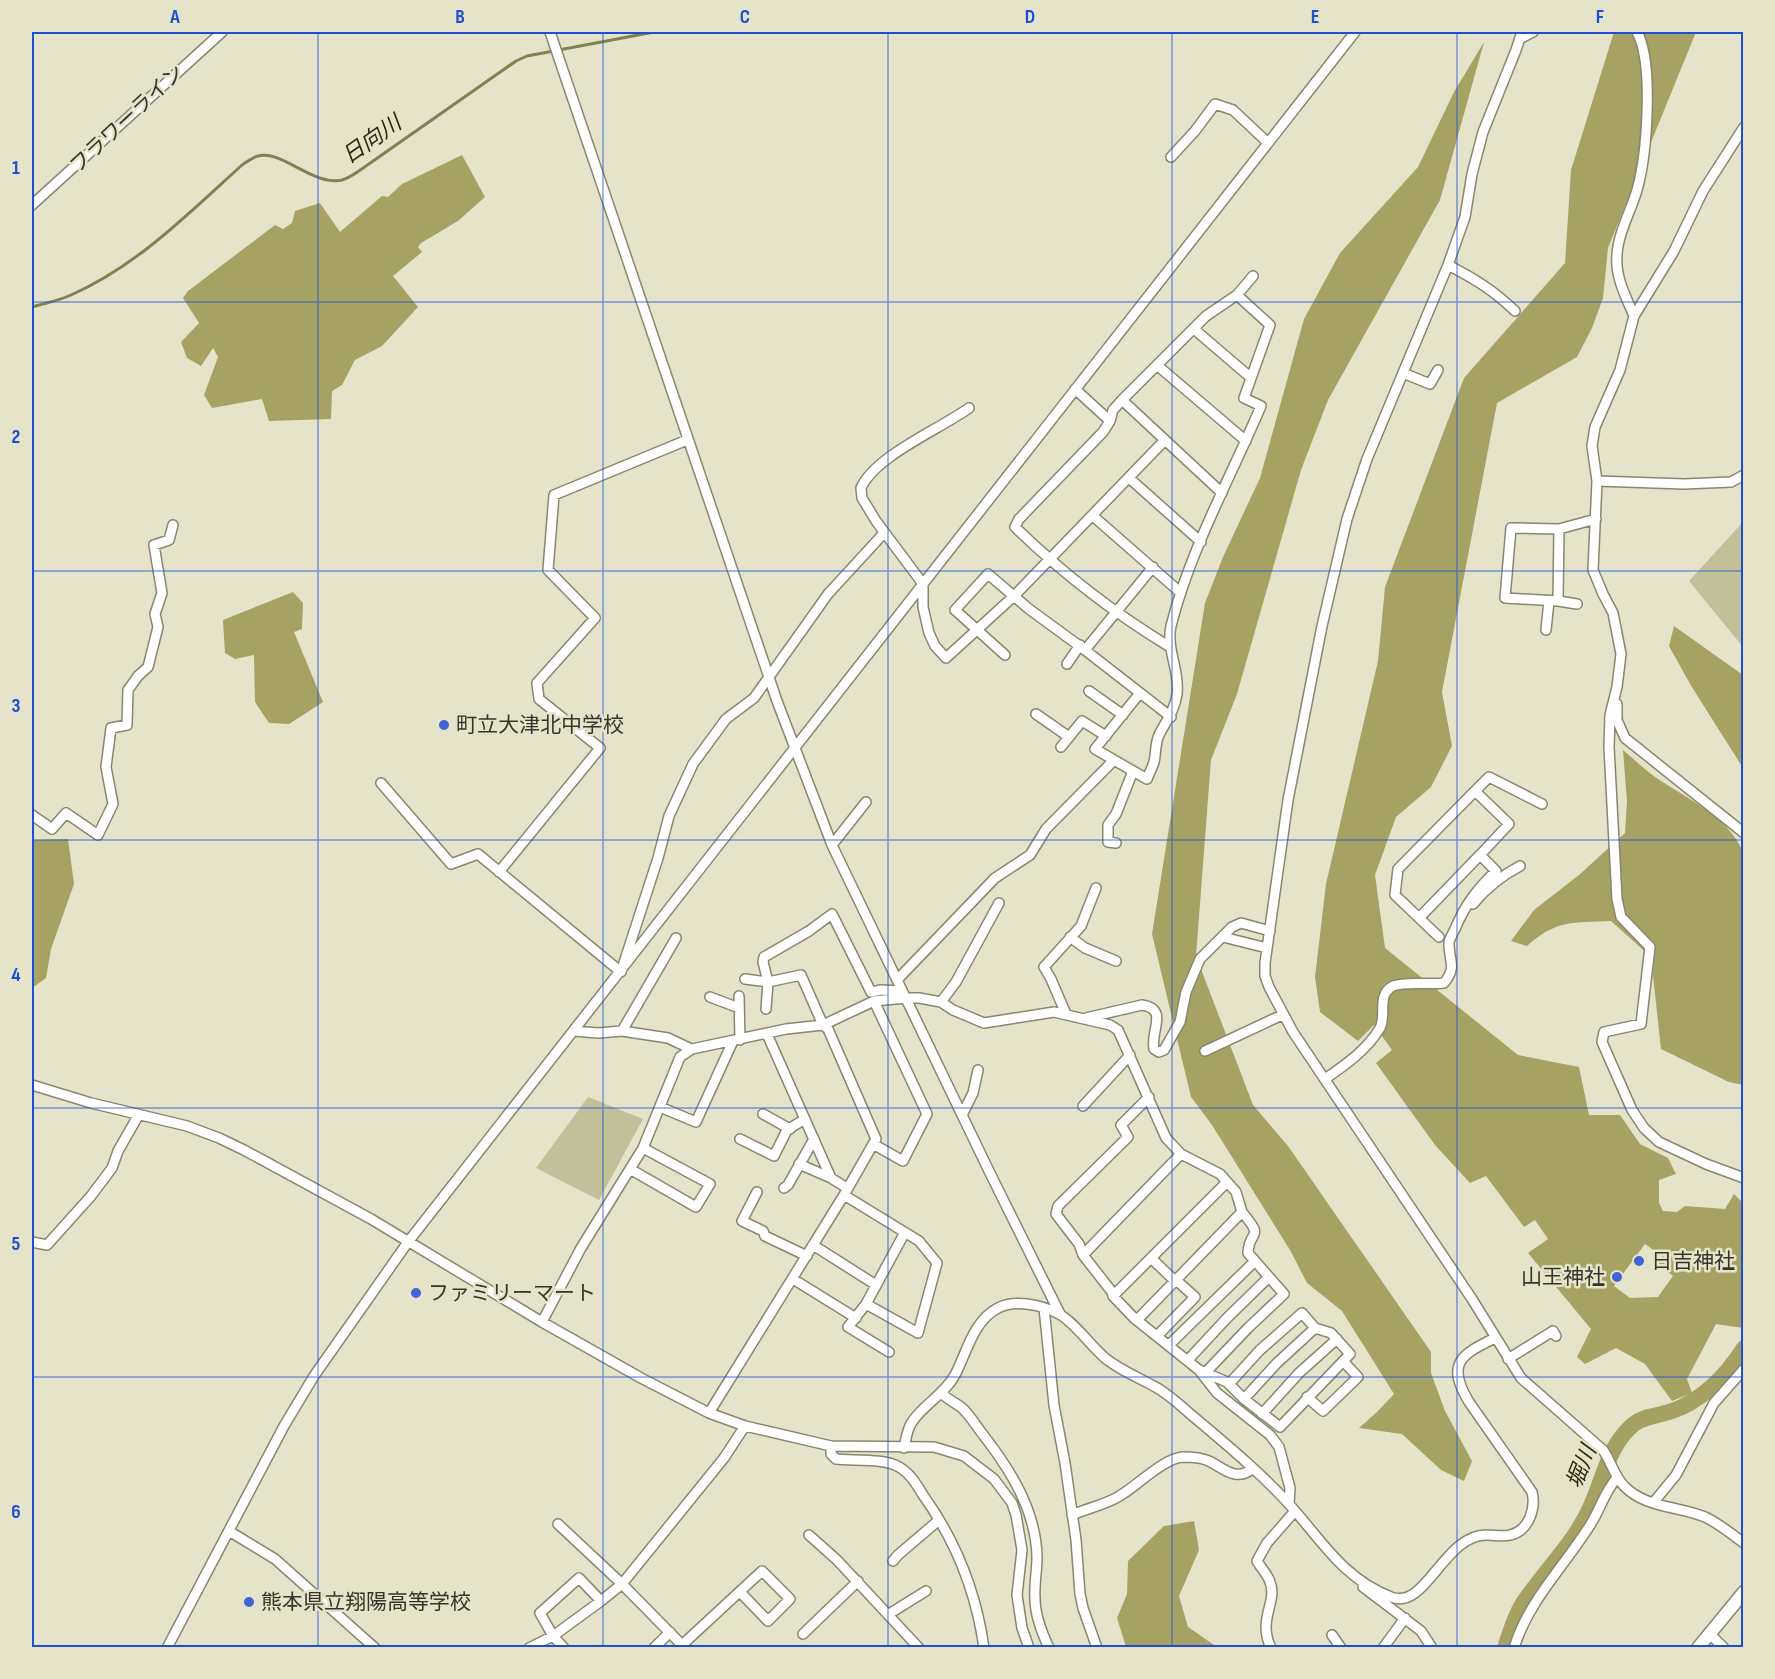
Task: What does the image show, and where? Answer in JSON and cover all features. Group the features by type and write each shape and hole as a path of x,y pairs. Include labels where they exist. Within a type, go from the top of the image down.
{"main road":[{"path":"1698,1647 1743,1592"}],"street":[{"name":"フラワーライン","path":"32,205 222,32"},
{"path":"550,32 687,440 794,748 832,845 1060,1314 1106,1359 1174,1400 1292,1508 1321,1544 1363,1587 1441,1647"},
{"path":"167,1647 284,1426 314,1376 408,1242 1355,32"},
{"path":"1533,32 1521,35 1483,132 1472,174 1465,217 1448,265 1367,459 1347,519 1322,626 1288,800 1264,976 1282,1015 1472,1299 1521,1378 1603,1450 1617,1478 1635,1495 1653,1503 1716,1522 1743,1543"},
{"path":"1634,316 1617,272 1617,253 1638,188 1644,151 1646,70 1641,39 1637,32"},
{"path":"1171,157 1195,131 1215,104 1233,110 1267,142"},
{"path":"1743,127 1703,191 1674,251 1634,316 1620,370 1595,427 1592,446 1597,481 1593,570 1614,613 1621,654 1617,687 1617,720 1625,738 1743,833"},
{"path":"1734,141 1743,148"},
{"path":"1448,265 1487,286 1515,311"},
{"path":"1170,647 1146,633 1049,560 1015,526 1018,519 1103,432 1110,422 1113,410 1122,400 1206,316 1237,295 1253,276"},
{"path":"1140,693 1095,749 1147,779 1158,737 1171,717 1177,693 1177,674 1170,647 1171,630 1180,593 1260,406 1244,398 1270,325 1237,295"},
{"path":"1194,329 1250,377"},
{"path":"1158,366 1246,441"},
{"path":"1403,373 1430,384 1438,370"},
{"path":"1074,389 1110,422"},
{"path":"1122,400 1222,493"},
{"path":"969,408 891,454 862,484 861,488 862,498 884,533 923,584 923,608 929,633 935,646 946,658 1014,596 1164,441"},
{"path":"499,872 600,748 539,699 537,683 595,618 548,570 554,495 687,440"},
{"path":"1597,481 1684,484 1731,482 1743,475"},
{"path":"1128,478 1201,542"},
{"path":"1093,516 1180,593"},
{"path":"1577,604 1505,598 1511,528 1559,529 1596,519"},
{"path":"32,815 52,829 66,813 98,835 111,810 113,804 106,766 111,728 127,725 128,690 148,667 158,627 156,614 162,593 154,545 169,540 173,525"},
{"path":"1546,630 1554,601 1559,529"},
{"path":"621,972 658,858 669,816 693,764 726,719 754,698 828,594 884,533"},
{"path":"1066,664 1117,611 1153,567"},
{"path":"1005,655 955,610 988,574 1171,717"},
{"path":"1617,687 1610,715 1609,747 1617,899 1622,917 1650,947 1641,1024 1604,1032 1602,1042 1628,1101 1644,1128 1659,1142 1743,1178"},
{"path":"1089,691 1123,715"},
{"path":"1036,714 1069,737"},
{"path":"1061,747 1082,721 1106,736"},
{"path":"897,980 995,878 1030,855 1047,829 1114,760"},
{"path":"1108,842 1108,825 1116,814 1133,771"},
{"path":"1439,937 1395,896 1398,869 1489,777 1542,804"},
{"path":"381,783 451,864 478,854 621,972"},
{"path":"1419,918 1509,824 1475,791"},
{"path":"832,845 840,838 866,802"},
{"path":"1325,1079 1352,1060 1381,1027 1383,997 1388,989 1396,984 1444,983 1451,975 1453,962 1449,942 1466,904 1496,870 1480,855"},
{"path":"1459,920 1491,885 1520,866"},
{"path":"1066,1014 1044,967 1081,926 1096,888"},
{"path":"941,1002 956,982 999,903"},
{"path":"766,1009 768,982 764,957 809,931 832,914 871,992 881,990 941,1002 953,1010 984,1023 1054,1011 1110,1025 1118,1030 1166,1138 1181,1154 1220,1174 1236,1192 1242,1212 1255,1227 1256,1234 1248,1246 1248,1253 1284,1294 1203,1371"},
{"path":"1084,1018 1142,1005 1150,1006 1155,1010 1157,1016 1154,1049 1159,1052 1164,1050 1180,1022 1186,992 1200,960 1232,927 1241,923 1270,931"},
{"path":"1071,937 1085,948 1116,961"},
{"path":"1223,937 1267,948"},
{"path":"622,1031 676,938"},
{"path":"709,1413 793,1279 876,1139 828,1029 801,975 768,982 745,980"},
{"path":"542,1322 581,1248 643,1148 680,1056 691,1049 824,1025 874,1001 904,994"},
{"path":"660,1107 696,1122 736,1040 739,996"},
{"path":"710,997 739,1008"},
{"path":"873,1144 903,1161 927,1114 874,1001"},
{"path":"1205,1051 1282,1015"},
{"path":"574,1031 598,1033 622,1031 668,1038 691,1049"},
{"path":"767,1034 831,1178"},
{"path":"1083,1106 1130,1055"},
{"path":"962,1115 973,1092 978,1070"},
{"path":"32,1085 138,1116 187,1126 219,1138 339,1201 542,1322 641,1378 709,1413 745,1426 831,1446 934,1448 964,1456 986,1471 1012,1503 1019,1526 1022,1550 1017,1595 1022,1628 1029,1647"},
{"path":"1149,1097 1121,1125 1128,1137 1058,1206 1056,1214 1113,1296 1156,1336 1203,1371 1229,1384 1280,1427 1350,1354 1331,1333 1316,1328 1302,1313 1260,1350 1229,1384"},
{"path":"763,1114 790,1129"},
{"path":"32,1242 47,1245 92,1197 112,1168 118,1151 138,1116"},
{"path":"740,1139 774,1156 790,1129 805,1119"},
{"path":"784,1188 814,1139"},
{"path":"630,1169 696,1207 701,1199 710,1184 643,1148"},
{"path":"1083,1255 1181,1154"},
{"path":"799,1164 831,1178 904,1234 919,1241 937,1263 918,1333 866,1304"},
{"path":"1113,1296 1227,1182"},
{"path":"757,1192 742,1221 763,1231 765,1236 807,1256"},
{"path":"1137,1320 1242,1212"},
{"path":"889,1352 848,1328 866,1304 904,1234"},
{"path":"813,1245 876,1285"},
{"path":"1151,1258 1195,1298 1156,1336"},
{"path":"1169,1345 1256,1261"},
{"path":"1188,1360 1269,1277"},
{"path":"793,1279 856,1318"},
{"path":"904,1448 912,1421 942,1394 960,1366 978,1326 988,1316 999,1308 1015,1303 1044,1308 1060,1314"},
{"path":"1044,1308 1054,1405 1065,1463 1081,1601 1097,1647"},
{"path":"1244,1399 1277,1363 1316,1328"},
{"path":"1508,1359 1553,1332 1556,1336"},
{"path":"1353,1575 1392,1598 1403,1599 1427,1583 1446,1558 1464,1542 1485,1534 1507,1536 1514,1534 1533,1514 1532,1492 1461,1388 1457,1369 1461,1359 1473,1349 1495,1338"},
{"path":"1263,1414 1299,1373 1337,1339"},
{"path":"1307,1397 1323,1411 1358,1377 1343,1361"},
{"path":"1653,1503 1676,1475 1714,1403 1743,1369"},
{"path":"1203,1371 1217,1393 1270,1435 1279,1447 1290,1488 1292,1508 1257,1561 1271,1582 1272,1595 1264,1631 1271,1647"},
{"path":"942,1394 962,1408 970,1417 997,1452 1022,1497 1033,1524 1037,1559 1035,1601 1039,1622 1049,1647"},
{"path":"529,1647 553,1636 622,1584 724,1458 745,1426"},
{"path":"831,1446 831,1454 836,1459 898,1466 913,1480 959,1555 981,1624 984,1647"},
{"path":"1072,1515 1116,1498 1175,1459 1183,1457 1209,1461 1224,1472 1238,1475 1246,1474 1252,1469"},
{"path":"1514,1647 1532,1605 1586,1531 1610,1486 1617,1478"},
{"path":"893,1561 939,1520"},
{"path":"558,1524 682,1645 762,1571 790,1599 768,1622 740,1592"},
{"path":"229,1531 275,1559 375,1647"},
{"path":"809,1535 858,1581 919,1647"},
{"path":"564,1647 553,1636 540,1613 579,1578 601,1601"},
{"path":"803,1634 858,1581"},
{"path":"889,1614 926,1591"},
{"path":"1383,1647 1405,1618"},
{"path":"1421,1631 1432,1647"},
{"path":"654,1647 670,1632"},
{"path":"1709,1633 1724,1647"},
{"path":"1332,1635 1341,1647"}],"shaded area":[{"path":"1614,32 1696,32 1608,248 1603,298 1592,328 1577,357 1497,403 1442,692 1452,746 1431,787 1396,817 1375,875 1385,948 1518,1055 1579,1067 1589,1115 1620,1115 1640,1144 1668,1158 1676,1174 1659,1180 1659,1203 1663,1211 1677,1212 1685,1206 1725,1209 1734,1194 1743,1203 1743,1328 1716,1324 1687,1379 1692,1393 1672,1401 1645,1364 1616,1348 1585,1364 1577,1357 1591,1329 1528,1253 1548,1239 1535,1220 1524,1227 1486,1176 1470,1183 1435,1145 1376,1063 1392,1050 1374,1025 1358,1041 1320,1012 1315,977 1326,884 1378,661 1385,587 1464,378 1565,263 1571,170","holes":["1645,1244 1662,1256 1656,1263 1673,1276 1658,1297 1630,1298 1614,1286"]},
{"path":"1484,42 1440,200 1328,400 1301,470 1237,694 1211,760 1196,956 1253,1105 1288,1146 1431,1352 1431,1373 1445,1411 1472,1461 1464,1481 1441,1470 1402,1434 1359,1428 1394,1394 1342,1311 1307,1283 1290,1250 1212,1125 1191,1097 1152,934 1205,603 1223,557 1260,478 1304,319 1340,253 1418,167 1454,92"},
{"path":"462,155 485,197 458,221 421,243 418,247 422,252 393,276 418,307 382,346 355,360 342,385 332,391 331,419 269,421 262,399 212,408 204,395 218,357 213,348 201,366 187,358 181,342 199,323 183,298 188,291 275,225 283,229 292,223 295,211 320,203 340,232 382,196 388,197 402,184"},
{"path":"1743,522 1743,647 1689,581"},
{"path":"293,592 303,603 302,629 294,632 323,702 289,724 269,723 255,702 254,655 235,659 225,653 223,620"},
{"path":"1674,626 1743,675 1743,768 1669,646"},
{"path":"1623,750 1655,777 1719,820 1730,830 1744,855 1743,1085 1729,1082 1661,1049 1651,957 1611,921 1566,924 1547,931 1527,946 1511,941 1534,910 1579,875 1625,833 1627,801"},
{"path":"68,839 74,884 51,949 46,978 32,988 32,840"},
{"path":"588,1097 643,1119 599,1200 536,1168"},
{"path":"1194,1521 1199,1550 1179,1596 1188,1627 1217,1647 1126,1647 1117,1618 1127,1594 1128,1561 1164,1526"}],"waterway":[{"name":"日向川","path":"32,307 71,295 118,269 182,220 242,165 254,157 267,155 319,178 342,180 357,172 516,61 527,56 654,32"},
{"name":"堀川","path":"1505,1648 1514,1620 1522,1605 1576,1534 1595,1497 1612,1452 1625,1432 1642,1419 1680,1408 1702,1395 1721,1378 1744,1348"}],"place":[{"name":"町立大津北中学校","path":"444,725"},
{"name":"日吉神社","path":"1639,1261"},
{"name":"山王神社","path":"1617,1277"},
{"name":"ファミリーマート","path":"416,1293"},
{"name":"熊本県立翔陽高等学校","path":"249,1602"}]}
